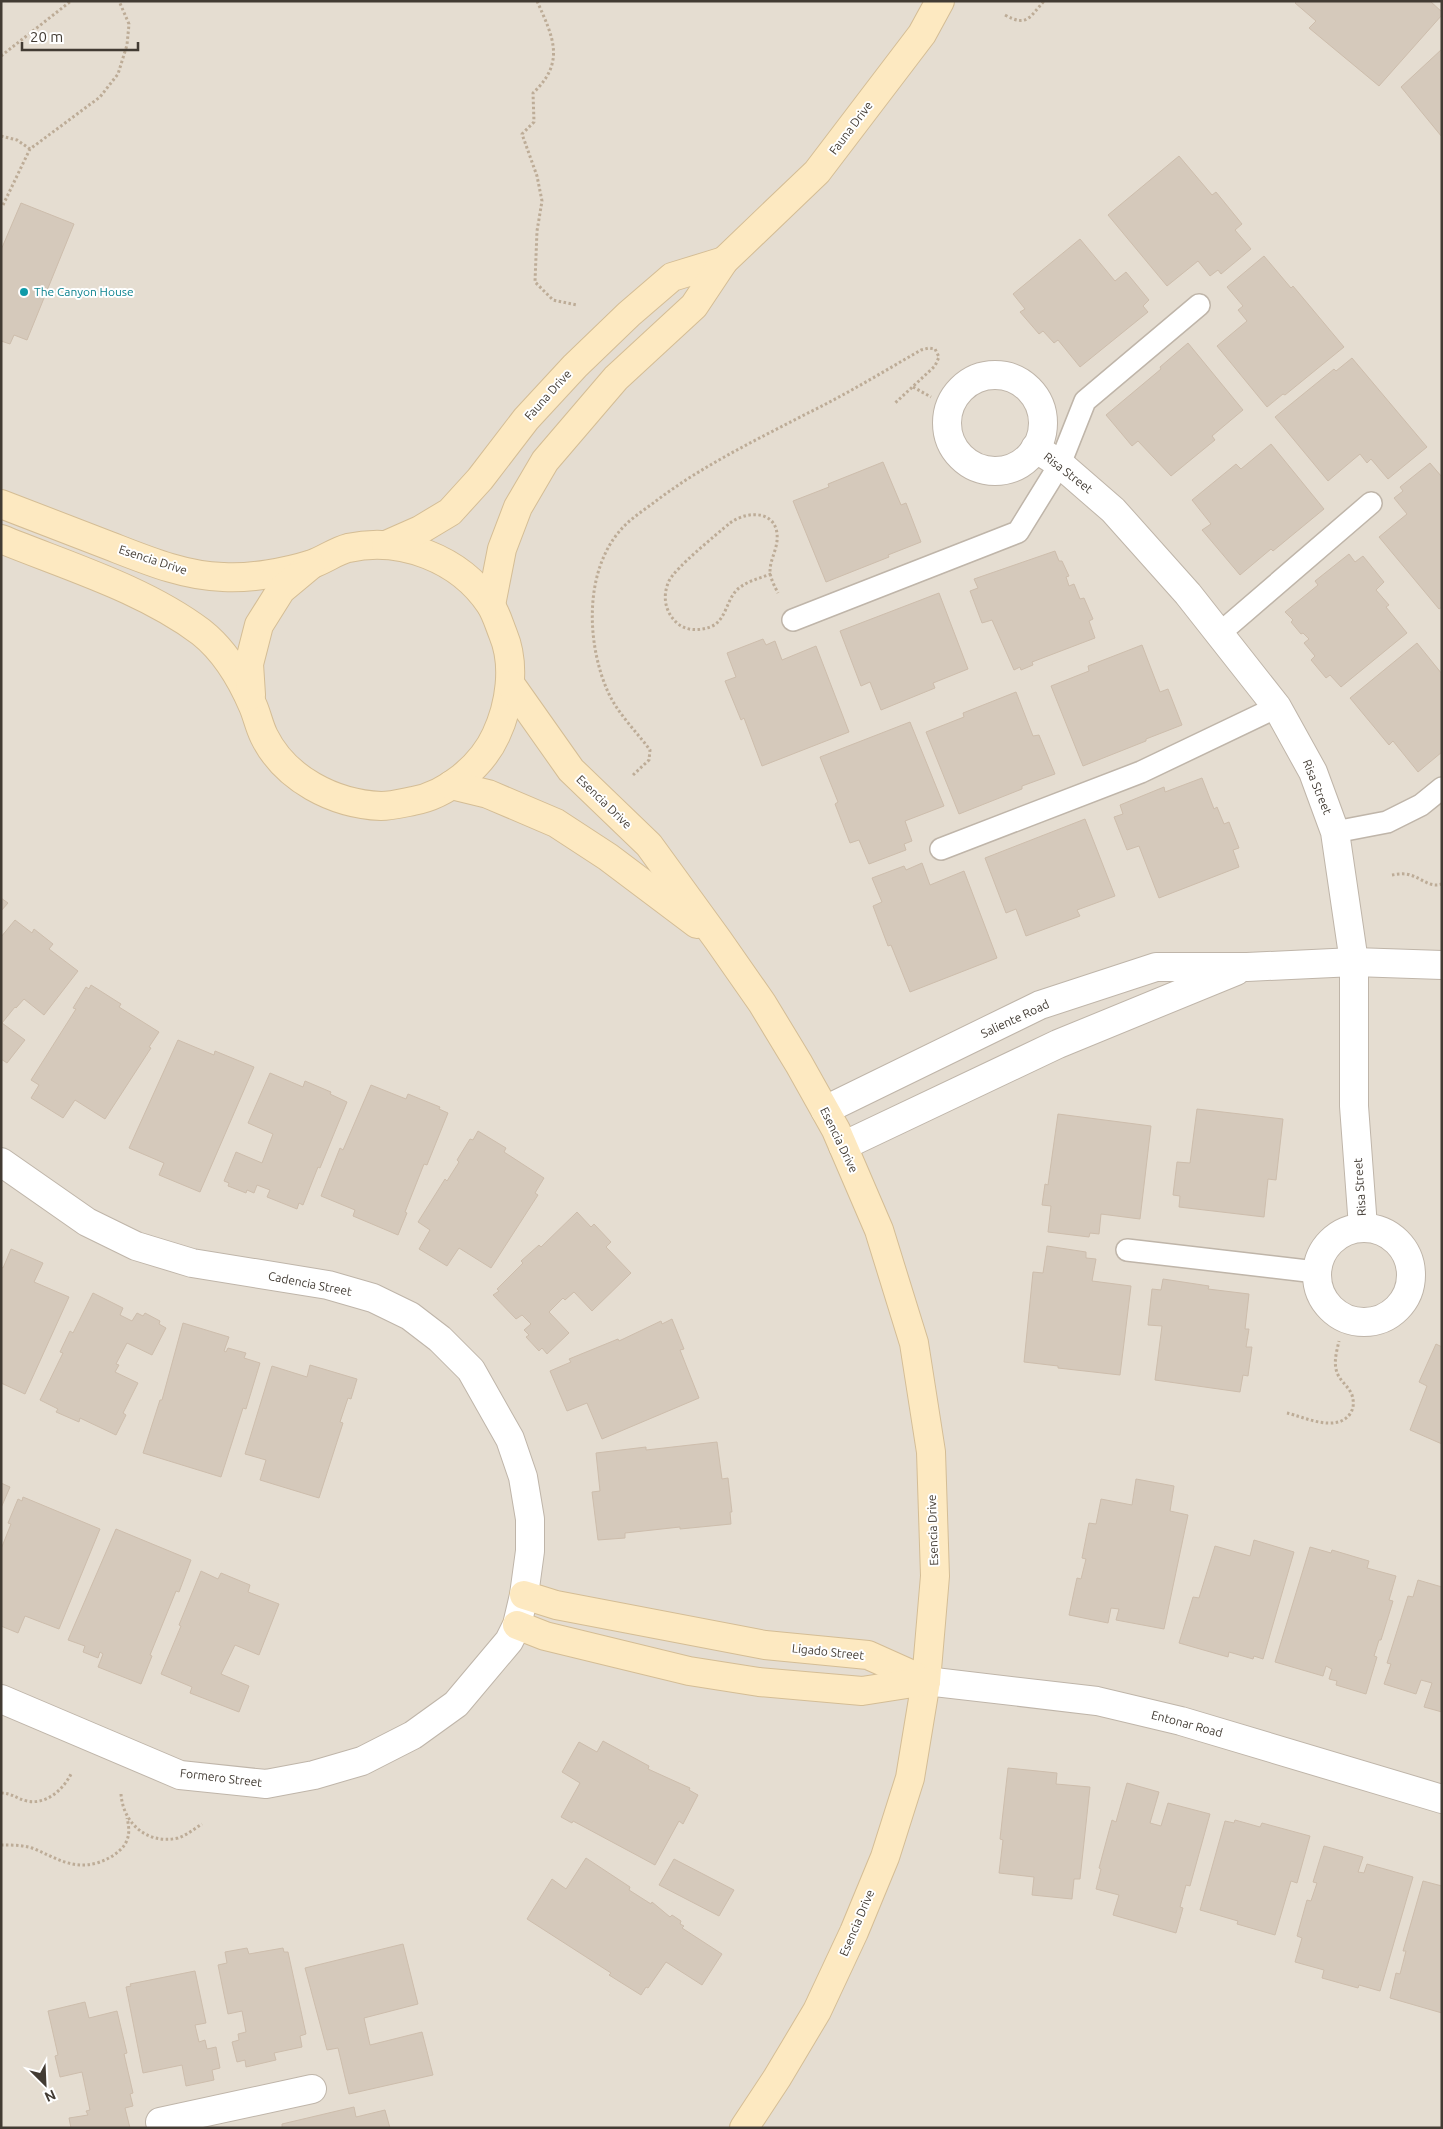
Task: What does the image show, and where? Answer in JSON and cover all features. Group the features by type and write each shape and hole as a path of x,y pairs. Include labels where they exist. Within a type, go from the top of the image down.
{"street":[{"name":"Fauna Drive","path":"491,605 502,548 518,507 545,461 616,378 694,306 724,262 817,172 922,34 940,1"},
{"name":"Fauna Drive","path":"386,545 420,530 450,512 480,479 526,419 574,366 629,314 672,277 724,262"},
{"name":"Risa Street","path":"1036,448 1060,464 1113,510 1220,633 1277,708 1314,772 1335,832 1354,962 1354,1106 1363,1227"},
{"name":"Esencia Drive","path":"1,504 145,560 186,571 222,577 258,575 312,564 348,548 386,545 427,553 463,574 491,605 507,643 511,685 501,725 493,743 473,770 452,785 419,800 383,806 348,802 314,788 286,766 265,738 252,704 227,658 203,634 171,612 122,588 1,539"},
{"name":"Esencia Drive","path":"252,704 249,664 259,625 281,590 312,564"},
{"name":"Esencia Drive","path":"511,685 571,770 649,845 762,1003 844,1146 879,1230 914,1343 931,1452 935,1576 926,1680 910,1778 885,1856 854,1932 817,2011 777,2078 744,2128"},
{"name":"Esencia Drive","path":"452,785 488,794 556,823 608,857 718,940"},
{"name":"Saliente Road","path":"825,1110 1040,1005 1156,967 1247,967 1354,962 1442,965"},
{"name":"Saliente Road","path":"844,1146 1058,1044 1247,967"},
{"name":"Cadencia Street","path":"1,1162 87,1222 136,1246 192,1263 328,1285 373,1298 410,1316 440,1339 471,1370 492,1404 510,1439 523,1477 530,1519 530,1552 524,1595 517,1625"},
{"name":"Risa Street","path":"1363,1227 1383,1231 1398,1242 1409,1259 1412,1278 1406,1297 1401,1305 1386,1317 1366,1322 1347,1320 1324,1301 1319,1292 1316,1272 1322,1252 1328,1244 1344,1232 1363,1227"},
{"name":"Ligado Street","path":"524,1595 556,1604 756,1644 868,1655 926,1680"},
{"path":"517,1625 545,1636 689,1671 759,1682 862,1691 926,1680"},
{"name":"Formero Street","path":"1,1699 180,1775 266,1784 314,1775 362,1761 413,1735 456,1704 509,1641 517,1625"},
{"name":"Entonar Road","path":"926,1680 1097,1701 1181,1721 1442,1799"},
{"path":"160,2122 243,2116 312,2090"}],"lane":[{"path":"792,620 1018,532 1060,464 1085,401 1199,305"},
{"path":"1220,633 1371,504"},
{"path":"940,849 1141,772 1277,708"},
{"path":"1335,832 1387,822 1421,805 1442,788"},
{"path":"1127,1250 1316,1272"}],"path":[{"path":"1,56 71,1"},
{"path":"3,205 30,149 100,97 118,74 127,44 130,24 119,1"},
{"path":"537,1 551,31 554,60 546,81 533,93 534,122 522,134 542,201 537,231 535,282 553,300 577,305"},
{"path":"1005,14 1018,21 1026,20 1044,1"},
{"path":"1,136 17,140 30,149"},
{"path":"633,775 649,760 650,750 634,732 608,692 594,646 595,588 608,549 618,533 630,520 679,484 720,458 845,394 921,350 935,349 938,355 938,362 894,404"},
{"path":"913,386 931,397"},
{"path":"771,574 753,580 738,588 720,620 704,629 696,630 680,626 668,613 666,592 672,576 730,522 746,514 760,514 775,528 777,542 770,571 792,620"},
{"path":"1392,875 1409,874 1428,884 1436,886 1442,884"},
{"path":"1287,1413 1326,1423 1340,1421 1350,1415 1354,1403 1353,1398 1339,1377 1335,1366 1339,1342"},
{"path":"1,1793 10,1794 28,1802 42,1800 56,1793 71,1774"},
{"path":"1,1845 23,1846 70,1865 88,1865 104,1861 124,1846 129,1833 121,1794"},
{"path":"127,1818 132,1824 146,1833 162,1839 179,1837 202,1824"}],"shaded area":[{"path":"1,1 1442,1 1442,2128 1,2128"}],"building":[{"path":"1297,1 1430,1 1442,12 1442,15 1379,86 1309,28 1316,21 1295,3"},
{"path":"1442,49 1442,137 1401,87"},
{"path":"1179,156 1212,195 1216,192 1242,224 1235,230 1251,249 1221,274 1218,270 1210,276 1198,261 1167,286 1108,215"},
{"name":"The Canyon House","path":"21,203 74,224 27,340 14,335 10,344 1,341 1,250"},
{"path":"1080,239 1115,281 1126,272 1149,300 1143,306 1148,312 1080,367 1058,340 1054,343 1043,331 1039,334 1020,312 1025,309 1013,294"},
{"path":"1264,256 1291,288 1293,286 1344,347 1285,395 1283,394 1267,407 1217,346 1247,321 1238,310 1243,306 1227,287"},
{"path":"1188,343 1243,410 1212,436 1215,440 1171,476 1138,441 1132,446 1106,415 1161,369 1160,367"},
{"path":"1352,358 1427,447 1388,479 1371,459 1367,463 1360,454 1328,481 1275,417 1334,369 1336,371"},
{"path":"1271,444 1324,509 1273,551 1271,549 1240,575 1202,530 1211,524 1192,500 1236,464 1241,469"},
{"path":"883,462 901,505 906,503 921,542 826,582 793,501 829,487 828,484"},
{"path":"1430,463 1442,477 1442,607 1439,609 1379,537 1407,514 1394,498 1403,491 1400,487"},
{"path":"1055,551 1069,576 1066,577 1069,586 1074,584 1080,599 1084,598 1093,619 1089,621 1095,638 1032,662 1033,665 1021,670 1020,667 1014,670 992,620 982,623 970,591 978,588 974,579"},
{"path":"1349,554 1355,562 1363,556 1384,582 1376,590 1389,605 1386,607 1407,633 1341,687 1330,675 1326,678 1311,660 1315,656 1304,643 1309,639 1303,633 1301,634 1291,622 1293,620 1285,612 1318,585 1315,581"},
{"path":"939,593 968,669 933,683 935,688 881,710 870,682 861,686 840,631"},
{"path":"763,639 766,645 775,641 782,660 816,646 849,732 762,766 744,718 741,720 725,681 736,677 727,653"},
{"path":"1417,643 1442,674 1442,752 1418,772 1393,741 1389,745 1350,698"},
{"path":"1142,645 1160,692 1168,689 1182,725 1083,766 1051,686 1089,671 1088,666"},
{"path":"1016,692 1033,736 1039,735 1055,774 1022,786 1022,789 959,814 926,732 964,717 963,713"},
{"path":"910,722 944,806 905,821 912,841 904,844 906,850 869,864 859,840 850,843 835,804 838,802 820,757"},
{"path":"1202,778 1214,809 1217,807 1224,824 1229,822 1239,848 1233,850 1239,867 1159,898 1139,846 1127,850 1114,817 1123,814 1120,805 1164,787 1165,792"},
{"path":"1085,819 1115,896 1077,910 1080,916 1026,936 1016,909 1006,913 985,858"},
{"path":"922,863 930,885 964,871 997,958 910,992 891,945 888,946 873,906 882,902 872,878 904,866 906,870"},
{"path":"1,898 8,903 1,911"},
{"path":"15,920 32,933 34,929 53,944 49,949 78,971 44,1015 24,999 2,1023 25,1040 7,1063 1,1059 1,937"},
{"path":"91,985 121,1004 119,1007 159,1032 149,1047 151,1048 105,1119 75,1100 63,1118 31,1098 39,1085 31,1080 76,1009 73,1008 86,987 89,989"},
{"path":"178,1040 214,1055 215,1051 254,1067 200,1192 159,1175 164,1163 129,1148"},
{"path":"270,1073 303,1087 305,1081 331,1092 330,1094 347,1102 303,1205 299,1203 297,1209 267,1197 270,1190 257,1185 254,1193 247,1190 246,1193 228,1186 229,1183 224,1181 236,1152 262,1163 273,1134 248,1123"},
{"path":"371,1085 406,1099 408,1094 440,1107 439,1109 448,1113 427,1165 424,1164 398,1235 353,1216 355,1210 321,1196 340,1148 343,1150"},
{"path":"1197,1109 1283,1119 1276,1180 1268,1179 1264,1217 1179,1207 1180,1196 1173,1195 1177,1162 1190,1163"},
{"path":"1058,1114 1151,1126 1140,1219 1101,1214 1099,1234 1090,1233 1089,1237 1048,1232 1051,1206 1042,1205 1045,1184 1048,1185"},
{"path":"478,1131 506,1148 504,1152 544,1178 535,1193 538,1195 491,1268 459,1248 447,1266 419,1249 430,1230 418,1222 445,1179 447,1181 459,1162 457,1160 470,1139 473,1140"},
{"path":"577,1212 591,1227 594,1224 611,1242 606,1247 631,1273 592,1311 574,1292 565,1300 563,1298 549,1312 569,1333 547,1354 542,1348 539,1351 526,1337 529,1335 524,1330 531,1324 522,1315 516,1319 493,1295 499,1291 497,1289 523,1263 521,1261 539,1245 541,1247"},
{"path":"1047,1246 1086,1252 1086,1258 1096,1259 1092,1281 1131,1286 1120,1375 1024,1362 1033,1272 1043,1273"},
{"path":"11,1249 43,1263 34,1282 69,1297 25,1394 1,1383 1,1267 3,1268"},
{"path":"1163,1279 1209,1286 1208,1289 1249,1294 1245,1329 1249,1329 1246,1347 1252,1347 1248,1376 1243,1375 1240,1392 1155,1380 1162,1326 1148,1325 1152,1289 1161,1290"},
{"path":"93,1293 123,1308 120,1315 132,1321 137,1313 143,1316 145,1313 160,1321 159,1324 166,1328 152,1355 127,1343 116,1364 119,1365 115,1372 138,1383 123,1413 126,1415 116,1435 80,1418 79,1422 56,1412 58,1409 40,1400 63,1353 60,1352 70,1331 73,1333"},
{"path":"672,1319 684,1349 680,1350 699,1398 602,1439 587,1403 567,1411 550,1371 571,1362 569,1359 618,1339 619,1341 661,1321 662,1324"},
{"path":"183,1323 229,1337 224,1351 226,1352 228,1348 246,1353 244,1358 260,1363 246,1409 243,1408 221,1477 143,1453 160,1400 162,1400"},
{"path":"1436,1344 1442,1347 1442,1444 1410,1430 1427,1386 1419,1382"},
{"path":"310,1365 357,1379 351,1399 348,1398 340,1422 343,1423 319,1498 260,1480 266,1460 245,1454 272,1366 307,1377"},
{"path":"717,1442 722,1479 728,1478 732,1512 730,1512 731,1524 625,1533 625,1538 598,1540 592,1492 600,1491 596,1453 646,1447 646,1450"},
{"path":"1136,1479 1174,1486 1170,1511 1188,1515 1164,1629 1116,1620 1119,1609 1111,1608 1108,1623 1069,1615 1077,1578 1081,1579 1086,1559 1082,1558 1089,1523 1096,1524 1101,1499 1132,1505"},
{"path":"1,1483 10,1487 1,1508"},
{"path":"23,1497 100,1529 59,1629 25,1616 18,1633 1,1626 1,1549 11,1524 8,1523 18,1499 22,1501"},
{"path":"116,1529 191,1560 179,1592 176,1591 150,1655 152,1656 141,1684 98,1667 103,1654 100,1652 98,1658 83,1652 85,1646 68,1640"},
{"path":"1254,1540 1294,1552 1263,1659 1254,1656 1253,1659 1229,1652 1228,1657 1179,1643 1193,1597 1199,1598 1215,1546 1250,1556"},
{"path":"1310,1547 1331,1553 1332,1550 1369,1561 1367,1568 1396,1576 1389,1600 1393,1601 1374,1656 1377,1657 1366,1694 1336,1685 1337,1681 1329,1679 1332,1669 1326,1666 1323,1676 1275,1662"},
{"path":"201,1571 218,1579 221,1573 250,1585 248,1592 279,1604 259,1655 235,1645 221,1674 249,1686 239,1712 190,1693 192,1687 161,1674"},
{"path":"1418,1580 1442,1587 1442,1712 1424,1707 1432,1683 1421,1680 1416,1694 1384,1684 1391,1664 1387,1663 1408,1596 1413,1597"},
{"path":"603,1741 649,1766 648,1769 690,1788 689,1790 698,1795 683,1824 679,1821 655,1865 573,1821 572,1823 561,1817 580,1783 562,1772 579,1742 597,1752"},
{"path":"1008,1768 1057,1773 1056,1784 1090,1787 1080,1879 1074,1879 1072,1899 1032,1895 1034,1877 999,1873 1003,1840 1000,1839"},
{"path":"1127,1783 1159,1792 1150,1823 1161,1826 1168,1803 1210,1814 1190,1886 1186,1885 1180,1907 1183,1908 1176,1933 1113,1915 1119,1895 1096,1889 1101,1869 1099,1868 1112,1820 1116,1822"},
{"path":"1235,1820 1260,1827 1262,1823 1310,1836 1297,1883 1291,1881 1275,1935 1237,1924 1238,1921 1200,1910 1225,1821 1234,1823"},
{"path":"1324,1846 1363,1857 1358,1872 1364,1873 1367,1864 1413,1877 1380,1991 1359,1985 1358,1988 1322,1978 1324,1970 1295,1962 1302,1938 1297,1936 1307,1900 1311,1901 1317,1883 1313,1882"},
{"path":"586,1858 630,1887 629,1890 651,1904 652,1902 670,1917 672,1915 681,1921 680,1924 684,1926 682,1928 722,1954 702,1985 666,1962 641,1995 609,1975 611,1973 527,1919 552,1879 566,1889"},
{"path":"674,1859 734,1890 719,1916 659,1885"},
{"path":"1423,1881 1442,1886 1442,2013 1390,1998 1396,1973 1400,1974 1406,1951 1403,1951"},
{"path":"403,1944 418,2004 364,2018 370,2045 422,2032 433,2075 349,2094 338,2048 327,2050 305,1968"},
{"path":"247,1948 249,1954 283,1948 284,1952 288,1952 306,2034 300,2036 302,2047 274,2053 276,2060 246,2067 245,2060 237,2062 232,2042 239,2040 238,2034 246,2032 242,2011 228,2014 218,1965 227,1963 225,1952"},
{"path":"195,1971 206,2023 195,2025 199,2042 205,2040 207,2049 216,2047 220,2068 212,2070 214,2080 186,2086 182,2065 143,2073 126,1987 131,1986 130,1984"},
{"path":"85,2002 89,2018 117,2011 127,2053 124,2054 133,2093 130,2094 133,2106 125,2108 130,2128 71,2128 69,2118 88,2115 86,2111 90,2110 82,2072 60,2077 55,2056 58,2055 48,2011"},
{"path":"354,2107 356,2117 385,2110 390,2128 282,2128 282,2124"}],"place":[{"name":"The Canyon House","path":"24,292"}]}
